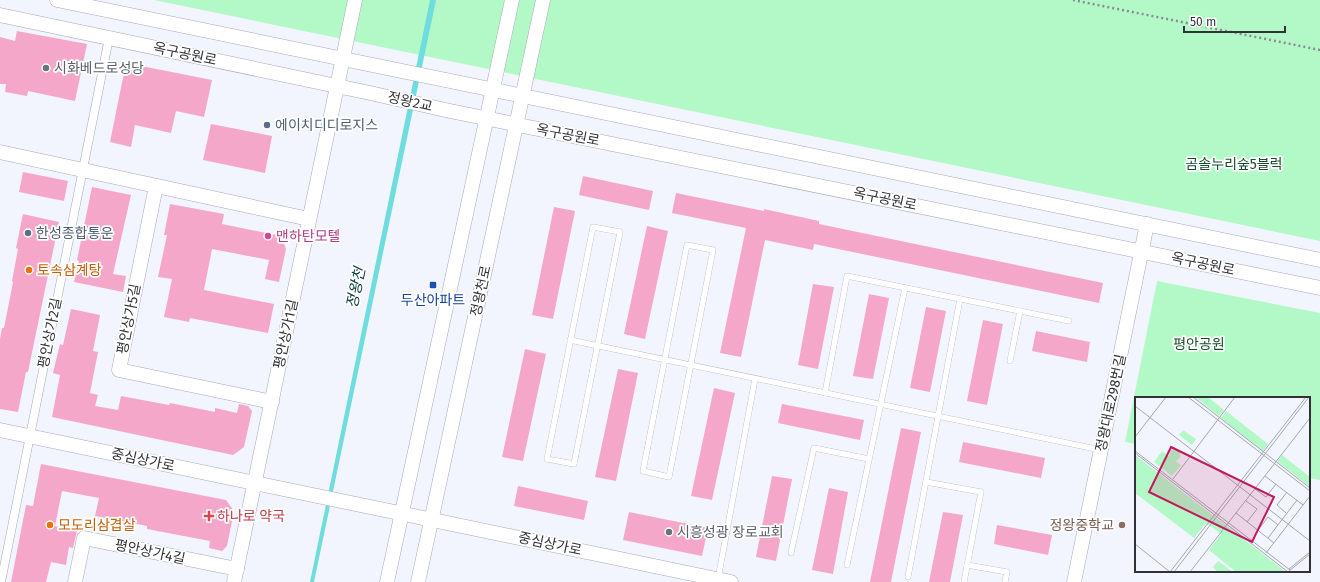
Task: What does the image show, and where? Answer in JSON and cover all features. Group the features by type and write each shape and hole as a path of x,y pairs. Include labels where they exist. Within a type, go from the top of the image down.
{"street":[{"name":"옥구공원로","path":"57,0 376,65"},
{"name":"평안상가1길","path":"236,576 355,0"},
{"path":"387,582 512,0"},
{"name":"정왕천로","path":"418,582 543,0"},
{"name":"옥구공원로","path":"0,15 370,93"},
{"name":"평안상가2길","path":"1,582 109,38"},
{"name":"정왕2교","path":"376,65 454,82"},
{"name":"옥구공원로","path":"454,82 1320,260"},
{"name":"정왕2교","path":"370,93 450,111"},
{"name":"옥구공원로","path":"450,111 1320,288"},
{"path":"0,154 310,219"},
{"name":"평안상가5길","path":"156,186 119,370 272,402"},
{"name":"정왕대로298번길","path":"1074,582 1147,224"},
{"name":"중심상가로","path":"0,430 731,582"},
{"name":"평안상가4길","path":"75,582 84,538 236,576"}],"lane":[{"path":"593,227 620,232 574,464 547,459 570,340 593,227"},
{"path":"687,245 713,250 669,476 642,471 664,360 687,245"},
{"path":"825,393 847,276 1069,321"},
{"path":"847,565 905,288"},
{"path":"908,577 960,299"},
{"path":"1010,361 1020,311"},
{"path":"570,340 1101,450"},
{"path":"718,579 756,378"},
{"path":"791,553 814,448 869,459"},
{"path":"926,482 981,492 964,582"},
{"path":"967,565 1007,572 1005,582"}],"path":[{"path":"1073,0 1320,50"}],"green space":[{"name":"곰솔누리숲5블럭","path":"154,0 1320,0 1320,241"},
{"name":"평안공원","path":"1157,281 1320,313 1320,480 1310,478 1310,397 1135,397 1135,444 1125,442"}],"water":[{"path":"430,0 436,0 314,582 310,582"}],"building":[{"name":"시화베드로성당","path":"17,31 87,44 75,101 28,91 27,96 5,92 6,84 0,84 0,37 15,41"},
{"path":"126,63 212,80 204,117 176,111 171,133 135,125 131,147 110,142"},
{"path":"211,124 272,136 265,173 203,160"},
{"path":"23,172 68,181 64,201 19,192"},
{"path":"583,176 653,191 649,210 579,195"},
{"path":"92,187 131,195 113,274 126,276 123,292 74,282"},
{"path":"676,193 764,211 764,209 819,221 819,224 1103,283 1099,303 814,244 813,250 765,240 741,357 720,353 746,228 672,213"},
{"path":"170,204 224,214 222,224 281,236 286,249 279,282 265,279 269,260 212,249 204,290 274,304 268,333 190,318 189,322 164,317 172,279 158,277 167,235 164,235"},
{"path":"554,207 575,211 553,319 532,315"},
{"path":"23,214 59,222 28,372 26,372 18,412 0,409 0,339 2,328 4,328 13,282 18,249 16,248"},
{"path":"647,226 668,231 645,339 624,334"},
{"path":"813,284 834,287 818,369 798,365"},
{"path":"869,294 889,298 873,379 853,376"},
{"path":"926,307 946,311 930,392 910,388"},
{"path":"71,309 100,315 93,351 98,352 90,393 98,395 95,406 118,410 121,396 169,405 170,403 215,412 215,408 237,413 239,404 248,406 252,411 244,447 233,455 52,417 60,375 53,373 60,344 63,345"},
{"path":"983,320 1003,324 987,405 967,401"},
{"path":"1036,331 1090,342 1087,362 1032,351"},
{"path":"525,349 546,354 523,461 502,457"},
{"path":"618,369 638,373 616,481 595,477"},
{"path":"714,388 735,393 712,500 691,496"},
{"path":"782,404 864,420 860,440 778,423"},
{"path":"901,428 921,432 891,582 870,582"},
{"path":"963,442 1045,458 1041,478 959,462"},
{"path":"41,464 226,500 234,511 227,546 222,551 209,548 210,541 147,529 147,526 95,516 99,498 62,491 55,526 77,531 73,548 69,547 66,565 51,562 46,582 11,582 26,505 33,506"},
{"path":"772,476 792,479 776,561 756,557"},
{"path":"518,486 588,501 584,520 514,506"},
{"path":"829,488 848,492 833,574 812,570"},
{"path":"629,512 708,528 702,556 623,540"},
{"path":"943,512 963,515 950,582 929,582"},
{"path":"997,525 1052,535 1048,555 994,544"}],"place":[{"name":"시화베드로성당","path":"46,68"},
{"name":"에이치디디로지스","path":"267,125"},
{"name":"한성종합통운","path":"28,233"},
{"name":"맨하탄모텔","path":"268,236"},
{"name":"토속삼계탕","path":"29,270"},
{"name":"두산아파트","path":"433,285"},
{"name":"하나로 약국","path":"209,516"},
{"name":"모도리삼겹살","path":"50,525"},
{"name":"정왕중학교","path":"1122,525"},
{"name":"시흥성광 장로교회","path":"669,532"}],"water label":[{"name":"정왕천","path":"356,288"}]}
